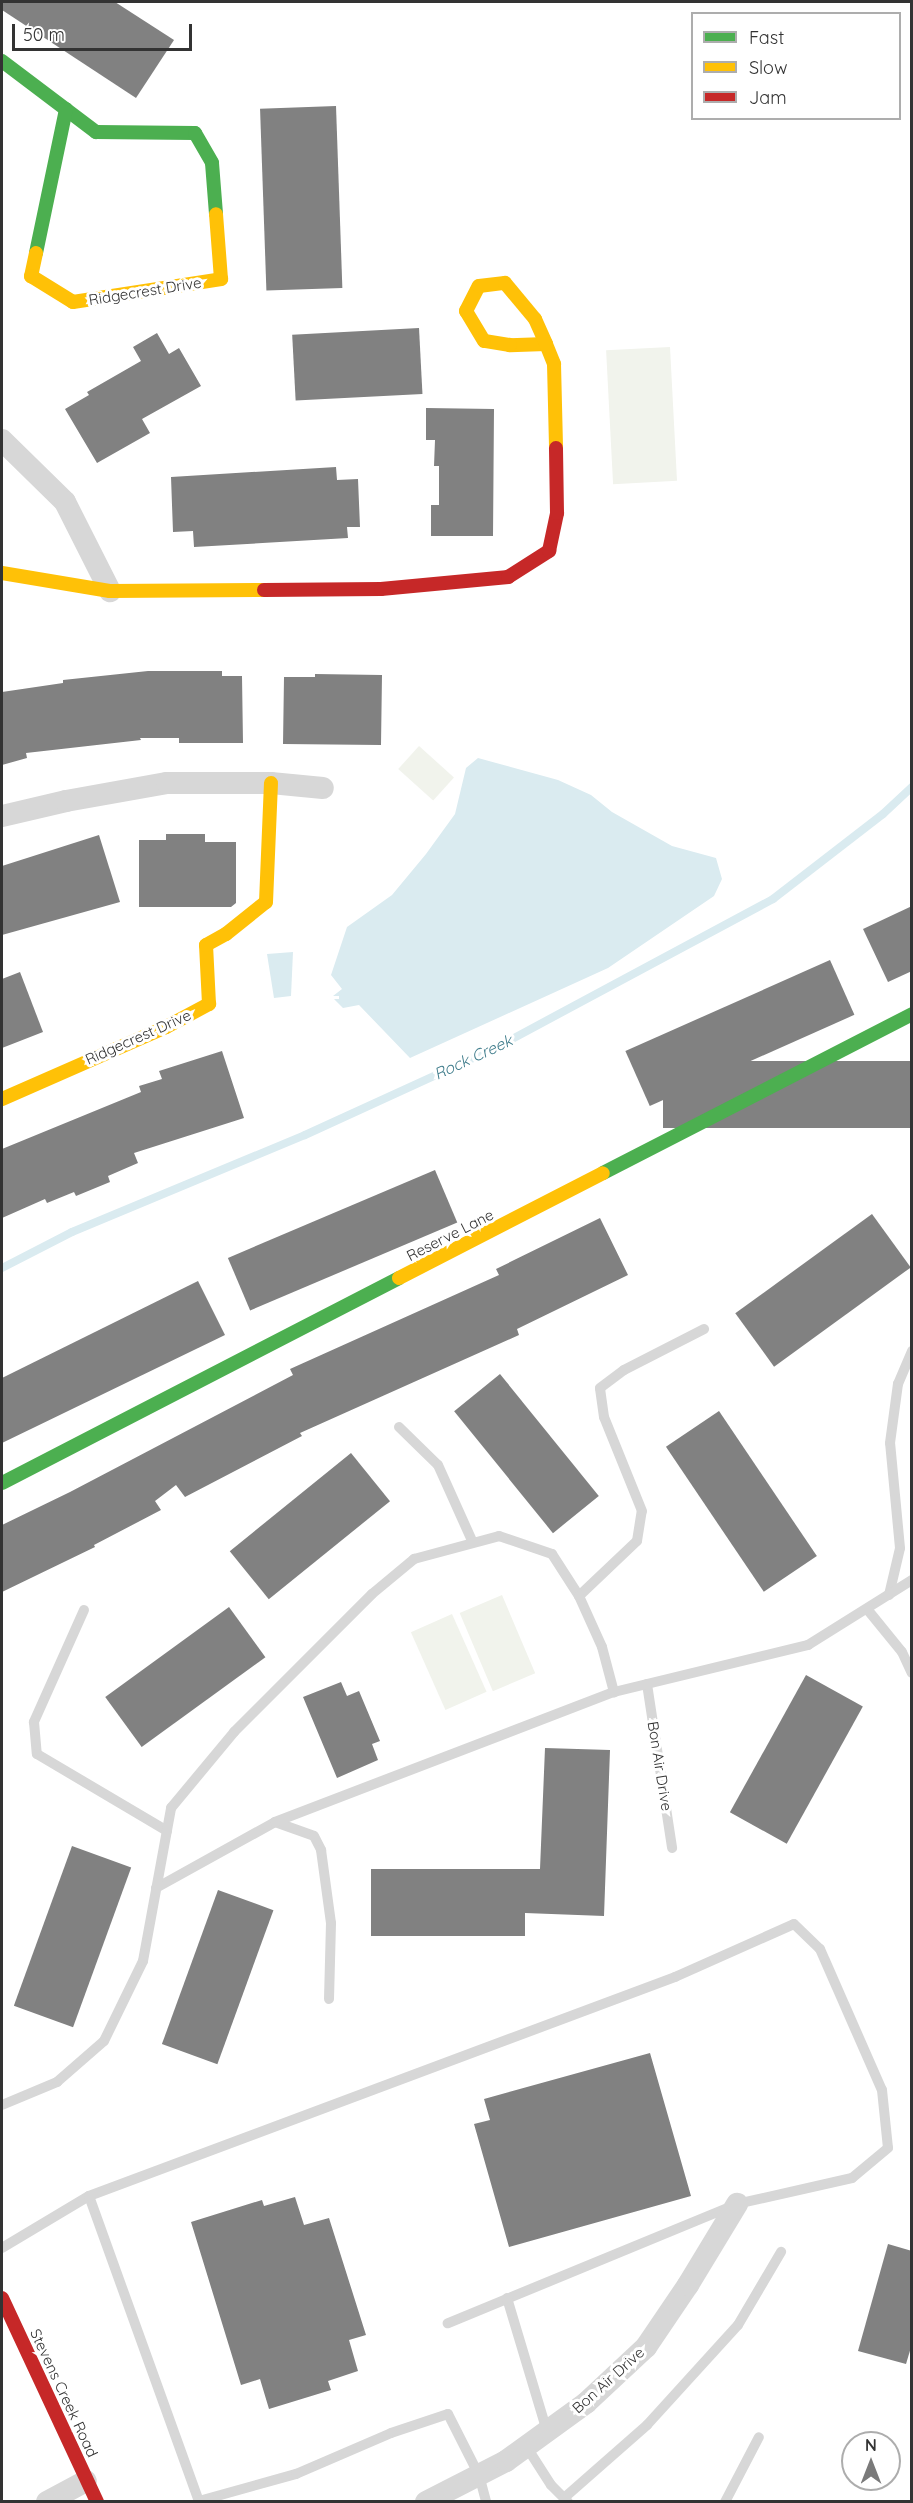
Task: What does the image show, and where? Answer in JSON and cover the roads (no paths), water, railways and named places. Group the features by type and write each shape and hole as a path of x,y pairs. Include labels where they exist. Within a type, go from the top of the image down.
{"street":[{"name":"Ridgecrest Drive","path":"2,61 66,109 96,132 195,133 212,163 221,279 73,302 31,276 66,109"},
{"path":"2,573 110,591 381,589 508,577 549,551 557,513 554,364 536,318 505,283 480,286 466,310 483,340 510,345 546,344"},
{"path":"2,440 64,502 110,591"},
{"path":"2,816 66,801 167,783 271,783 323,788"},
{"name":"Ridgecrest Drive","path":"2,1099 166,1027 209,1004 206,945 226,934 266,902 271,783"},
{"name":"Reserve Lane","path":"2,1483 912,1014"},
{"name":"Bon Air Drive","path":"426,2502 506,2461 586,2403 646,2347 688,2285 736,2204"},
{"name":"Stevens Creek Road","path":"2,2298 97,2502"},
{"path":"47,2502 86,2481"}],"lane":[{"path":"579,1596 637,1541 642,1511 603,1417 600,1388 624,1370 704,1329"},
{"path":"889,1595 900,1548 890,1443 898,1384 912,1351"},
{"path":"399,1427 438,1465 473,1543"},
{"path":"2,2105 57,2082 104,2041 143,1961 171,1808 234,1732 372,1594 414,1559 499,1536 552,1554 579,1596 602,1647 614,1692"},
{"path":"156,1888 275,1822 614,1692 808,1645 912,1580"},
{"path":"867,1609 902,1652 912,1673"},
{"path":"84,1610 34,1722 37,1754 167,1831"},
{"name":"Bon Air Drive","path":"647,1684 672,1848"},
{"path":"275,1822 314,1836 321,1850 331,1923 329,1999"},
{"path":"2,2248 89,2196 675,1977 794,1924 820,1949 882,2090 888,2148 852,2178 736,2204 448,2323"},
{"path":"89,2196 199,2501 297,2474 391,2433 448,2414 479,2475 486,2502"},
{"path":"526,2446 551,2485 566,2500 647,2425 738,2325 781,2252"},
{"path":"507,2298 546,2431"},
{"path":"725,2502 759,2437"}],"waterway":[{"name":"Rock Creek","path":"2,1268 72,1232 305,1135 499,1046 773,899 883,814 912,787"}]}
